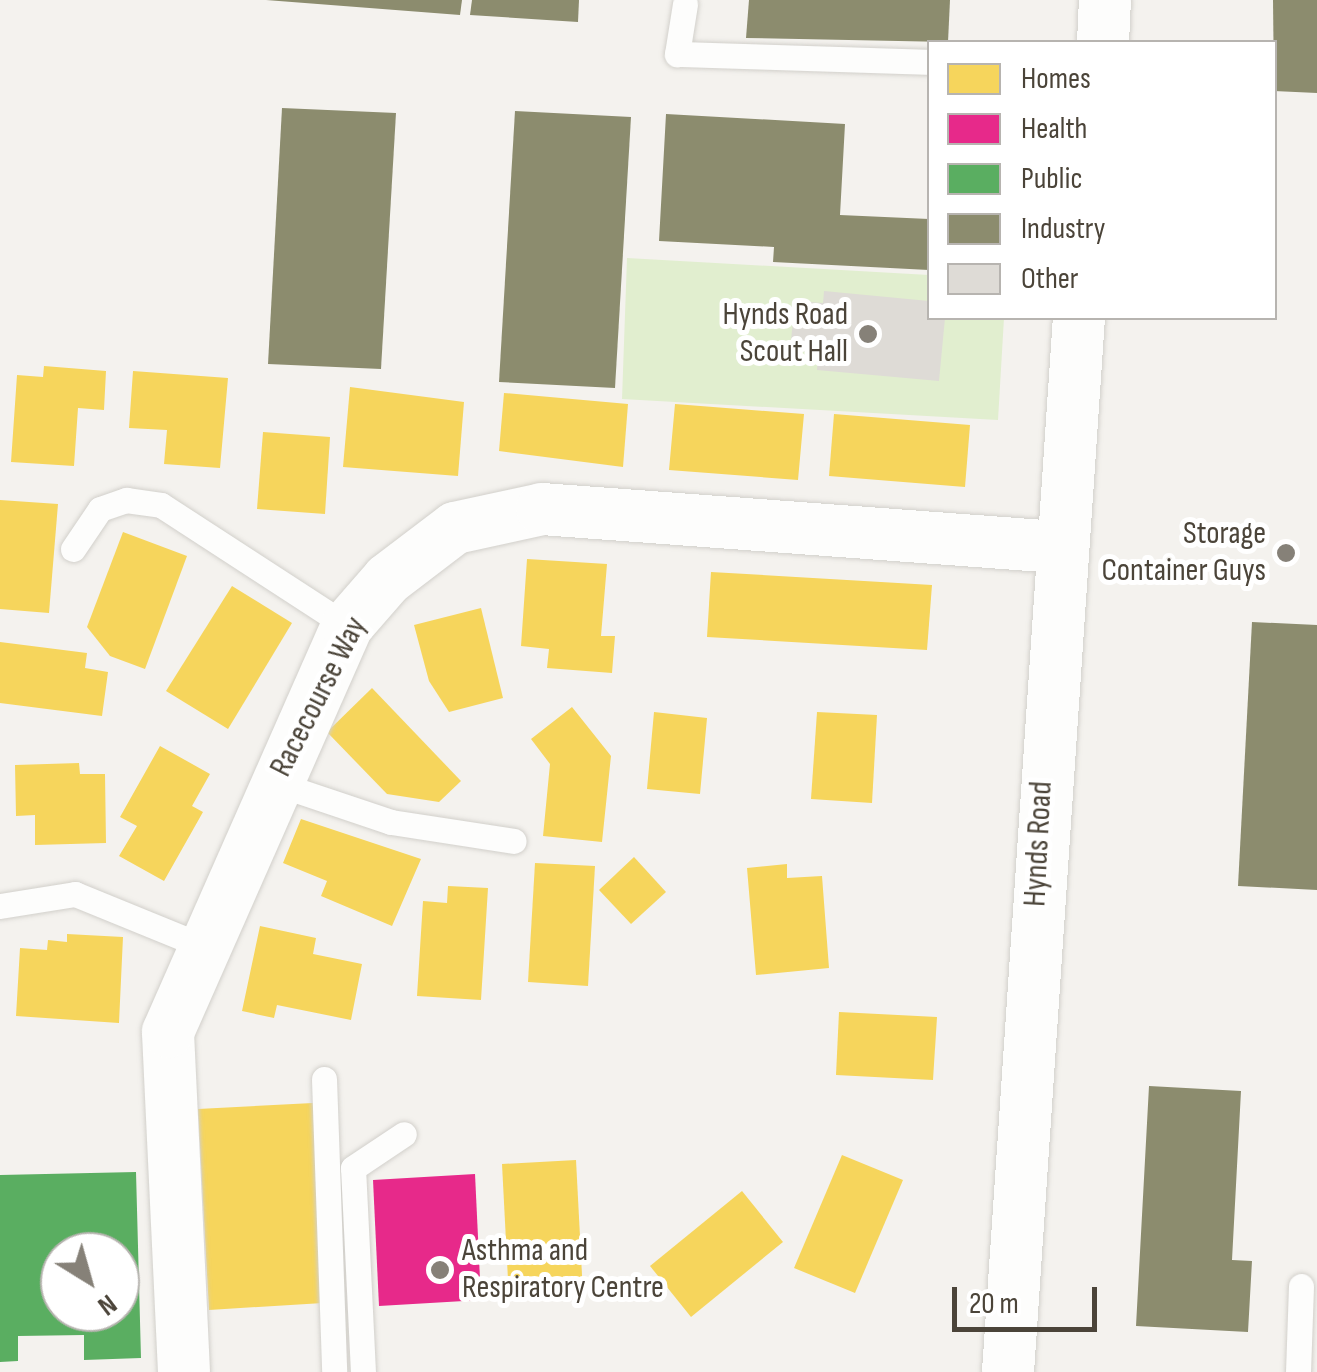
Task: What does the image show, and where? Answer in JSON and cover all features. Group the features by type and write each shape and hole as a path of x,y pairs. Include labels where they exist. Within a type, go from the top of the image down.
{"street":[{"path":"1103,40 1105,0"},
{"name":"Hynds Road","path":"1008,1372 1057,547 1079,320"},
{"name":"Racecourse Way","path":"184,1372 168,1032 200,945 348,626 388,579 454,528 542,510 1057,547"}],"lane":[{"path":"685,4 678,54 927,62"},
{"path":"73,549 100,509 126,500 161,505 348,626"},
{"path":"275,783 391,822 514,841"},
{"path":"0,906 76,894 200,945"},
{"path":"324,1078 334,1372"},
{"path":"363,1372 353,1168 404,1134"},
{"path":"1298,1372 1301,1286"}],"green space":[{"path":"627,258 927,275 927,320 1004,320 998,420 622,399"}],"building: Homes":[{"path":"44,366 106,371 104,410 78,408 74,466 11,462 17,375 43,377"},
{"path":"133,371 228,378 220,468 164,464 167,430 129,428"},
{"path":"350,387 464,402 458,476 343,467"},
{"path":"504,393 628,404 623,467 499,451"},
{"path":"675,404 804,414 798,480 669,470"},
{"path":"834,414 970,425 965,487 829,476"},
{"path":"263,432 330,437 325,514 257,509"},
{"path":"0,500 58,504 49,613 0,609"},
{"path":"123,532 187,556 145,669 110,656 87,627"},
{"path":"527,559 607,564 601,636 615,636 612,673 547,668 549,649 521,646"},
{"path":"711,572 932,585 927,650 707,637"},
{"path":"232,586 292,623 228,729 166,691"},
{"path":"481,608 503,698 449,712 429,681 414,625"},
{"path":"0,642 87,653 85,668 108,672 102,716 0,703"},
{"path":"372,688 461,781 439,802 387,794 327,732"},
{"path":"572,707 611,756 602,842 543,836 550,764 531,739"},
{"path":"654,712 707,718 700,794 647,789"},
{"path":"817,712 877,715 872,803 811,799"},
{"path":"160,746 210,774 192,806 203,812 164,881 119,856 137,826 120,817"},
{"path":"79,763 80,774 105,774 106,843 35,845 35,815 16,816 15,765"},
{"path":"301,819 421,859 392,926 321,896 327,881 283,863"},
{"path":"634,857 666,892 631,924 599,890"},
{"path":"535,863 595,866 588,986 528,982"},
{"path":"787,864 787,878 822,876 829,968 756,975 747,868"},
{"path":"448,886 488,888 481,1000 417,996 423,901 447,903"},
{"path":"260,926 316,938 313,954 362,964 351,1020 277,1005 274,1018 242,1011"},
{"path":"67,934 123,937 119,1023 16,1016 20,948 47,950 48,940 67,942"},
{"path":"839,1012 937,1017 933,1080 836,1075"},
{"path":"313,1103 323,1303 209,1310 198,1109"},
{"path":"842,1155 903,1180 855,1293 794,1268"},
{"path":"576,1160 583,1294 509,1299 502,1164"},
{"path":"742,1191 783,1242 691,1317 650,1266"}],"building: Health":[{"path":"475,1174 481,1300 379,1306 373,1180"}],"building: Public":[{"path":"136,1172 138,1232 40,1232 40,1332 140,1332 140,1321 141,1358 84,1360 84,1335 18,1336 18,1361 0,1362 0,1175"}],"building: Industry":[{"path":"266,0 462,0 460,15"},
{"path":"472,0 579,0 578,22 470,15"},
{"path":"749,0 950,0 948,40 746,38"},
{"path":"1273,0 1317,0 1317,93 1277,91 1277,40 1273,40"},
{"path":"282,108 396,113 381,369 268,364"},
{"path":"515,111 631,117 615,388 499,382"},
{"path":"666,114 845,124 840,215 927,219 927,270 773,262 774,247 659,241"},
{"path":"1252,622 1317,625 1317,890 1238,886"},
{"path":"1149,1086 1241,1091 1232,1260 1252,1261 1248,1332 1136,1326"}],"building: Other":[{"name":"Hynds Road Scout Hall","path":"824,291 927,301 927,320 945,320 939,381 817,370 818,353 790,350 795,301 823,303"}],"place":[{"name":"Hynds Road Scout Hall","path":"868,334"},
{"name":"Storage Container Guys","path":"1286,553"},
{"name":"Asthma and Respiratory Centre","path":"440,1270"}]}
